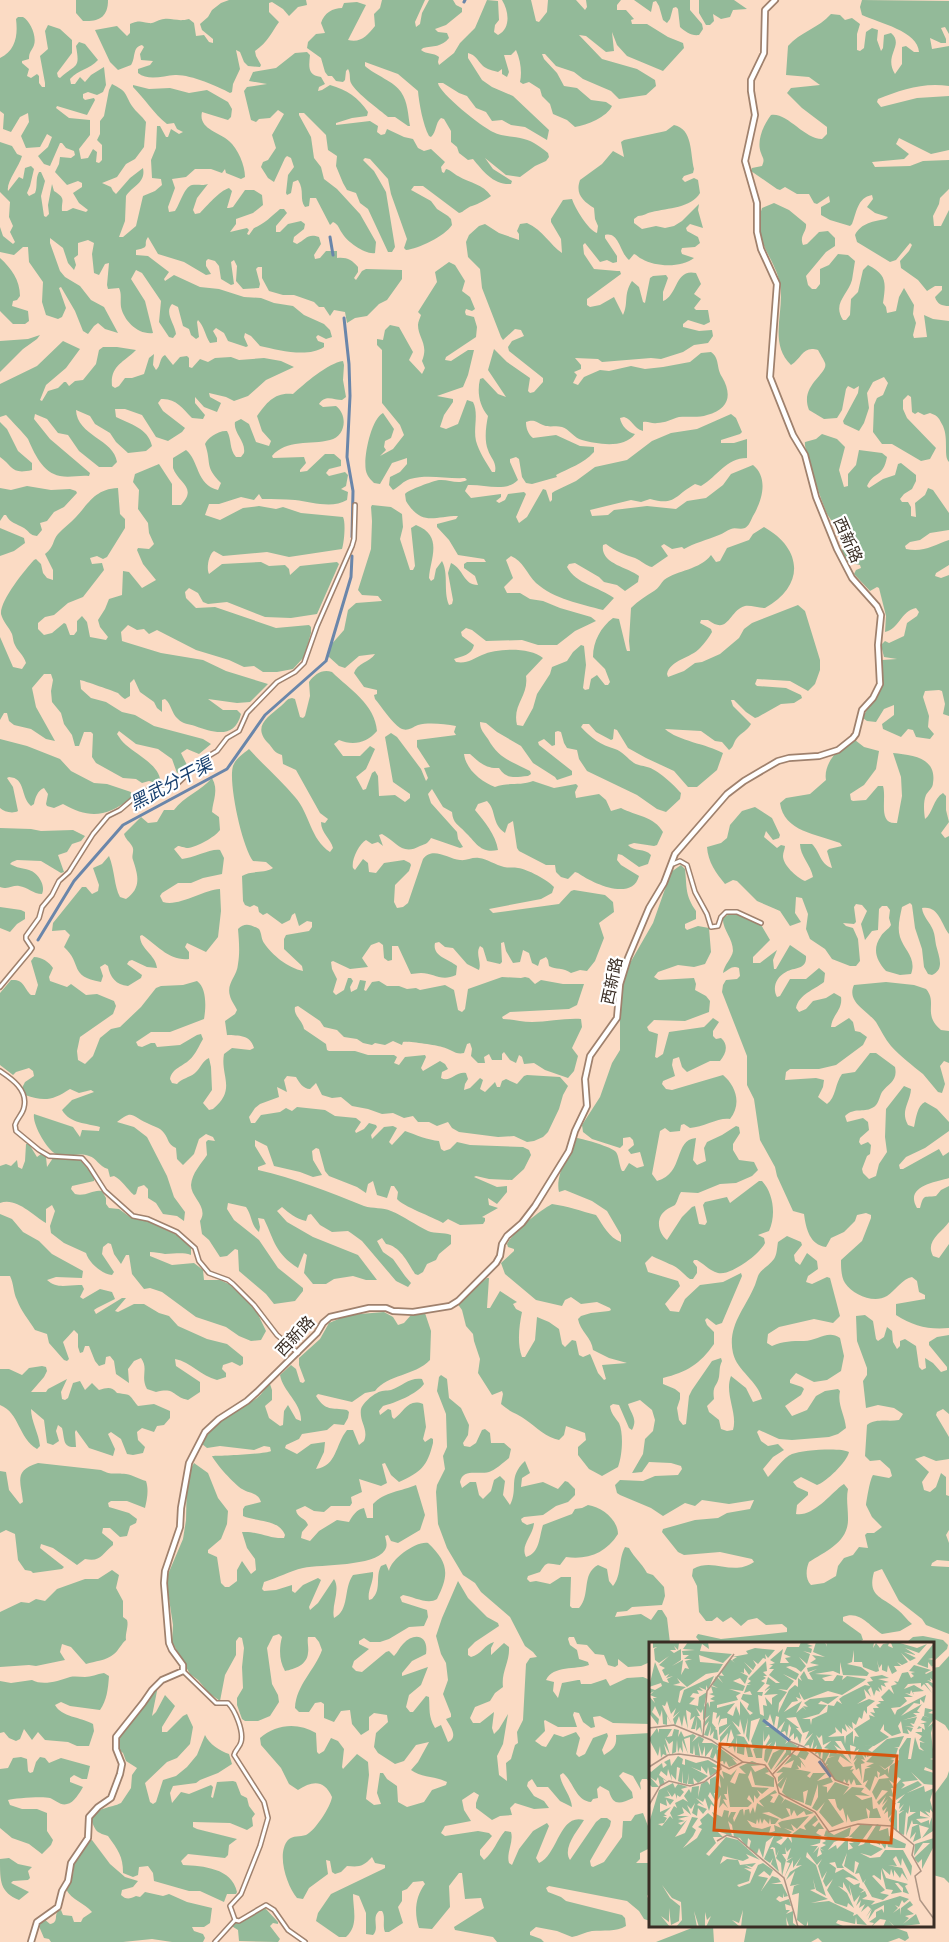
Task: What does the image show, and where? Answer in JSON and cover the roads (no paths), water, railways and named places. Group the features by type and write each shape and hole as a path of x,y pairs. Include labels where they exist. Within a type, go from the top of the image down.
{"street":[{"name":"西新路","path":"183,1671 183,1665 172,1650 170,1643 164,1583 165,1571 180,1527 189,1463 205,1432 219,1419 247,1401 317,1334 323,1323 330,1317 377,1307 413,1312 450,1305 458,1301 496,1263 507,1236 522,1223 535,1206 569,1151 575,1131 587,1106 585,1079 590,1056 617,1018 620,984 628,958 675,854 727,794 744,781 778,761 819,756 838,750 853,738 862,710 880,684 878,645 881,615 878,606 852,578 837,549 816,497 805,455 793,435 770,377 777,284 760,249 757,232 757,203 745,161 755,115 750,91 751,80 764,53 765,10 775,0"},
{"path":"0,987 32,948 26,936 39,918 42,907 52,895 59,880 69,872 104,819 120,810 141,792 149,789 168,789 177,784 202,760 217,750 227,738 239,731 247,713 277,682 296,672 304,663 354,539 355,505"},
{"path":"671,865 680,861 687,865 694,892 707,914 711,927 718,926 721,917 726,912 745,914 761,923"},
{"path":"0,1071 17,1083 24,1098 24,1107 15,1125 16,1131 49,1156 82,1158 105,1191 133,1216 148,1219 177,1232 195,1248 200,1261 209,1273 233,1284 254,1305 277,1335 298,1353"},
{"path":"31,1942 37,1922 58,1907 62,1891 68,1881 71,1863 88,1838 89,1817 93,1811 111,1798 122,1764 116,1749 116,1737 162,1680 183,1671 216,1703 228,1703 233,1710 242,1741 234,1755 267,1810 268,1818 261,1846 245,1879 241,1894 231,1906 235,1920"},
{"path":"215,1942 235,1920 239,1921 266,1905 274,1910 288,1930 305,1942"}],"waterway":[{"name":"黑武分干渠","path":"330,237 333,255"},
{"name":"黑武分干渠","path":"344,318 349,364 347,457 353,491 352,537"},
{"name":"黑武分干渠","path":"38,940 74,881 123,825 227,769 265,715 326,661 351,577 352,556"}]}
